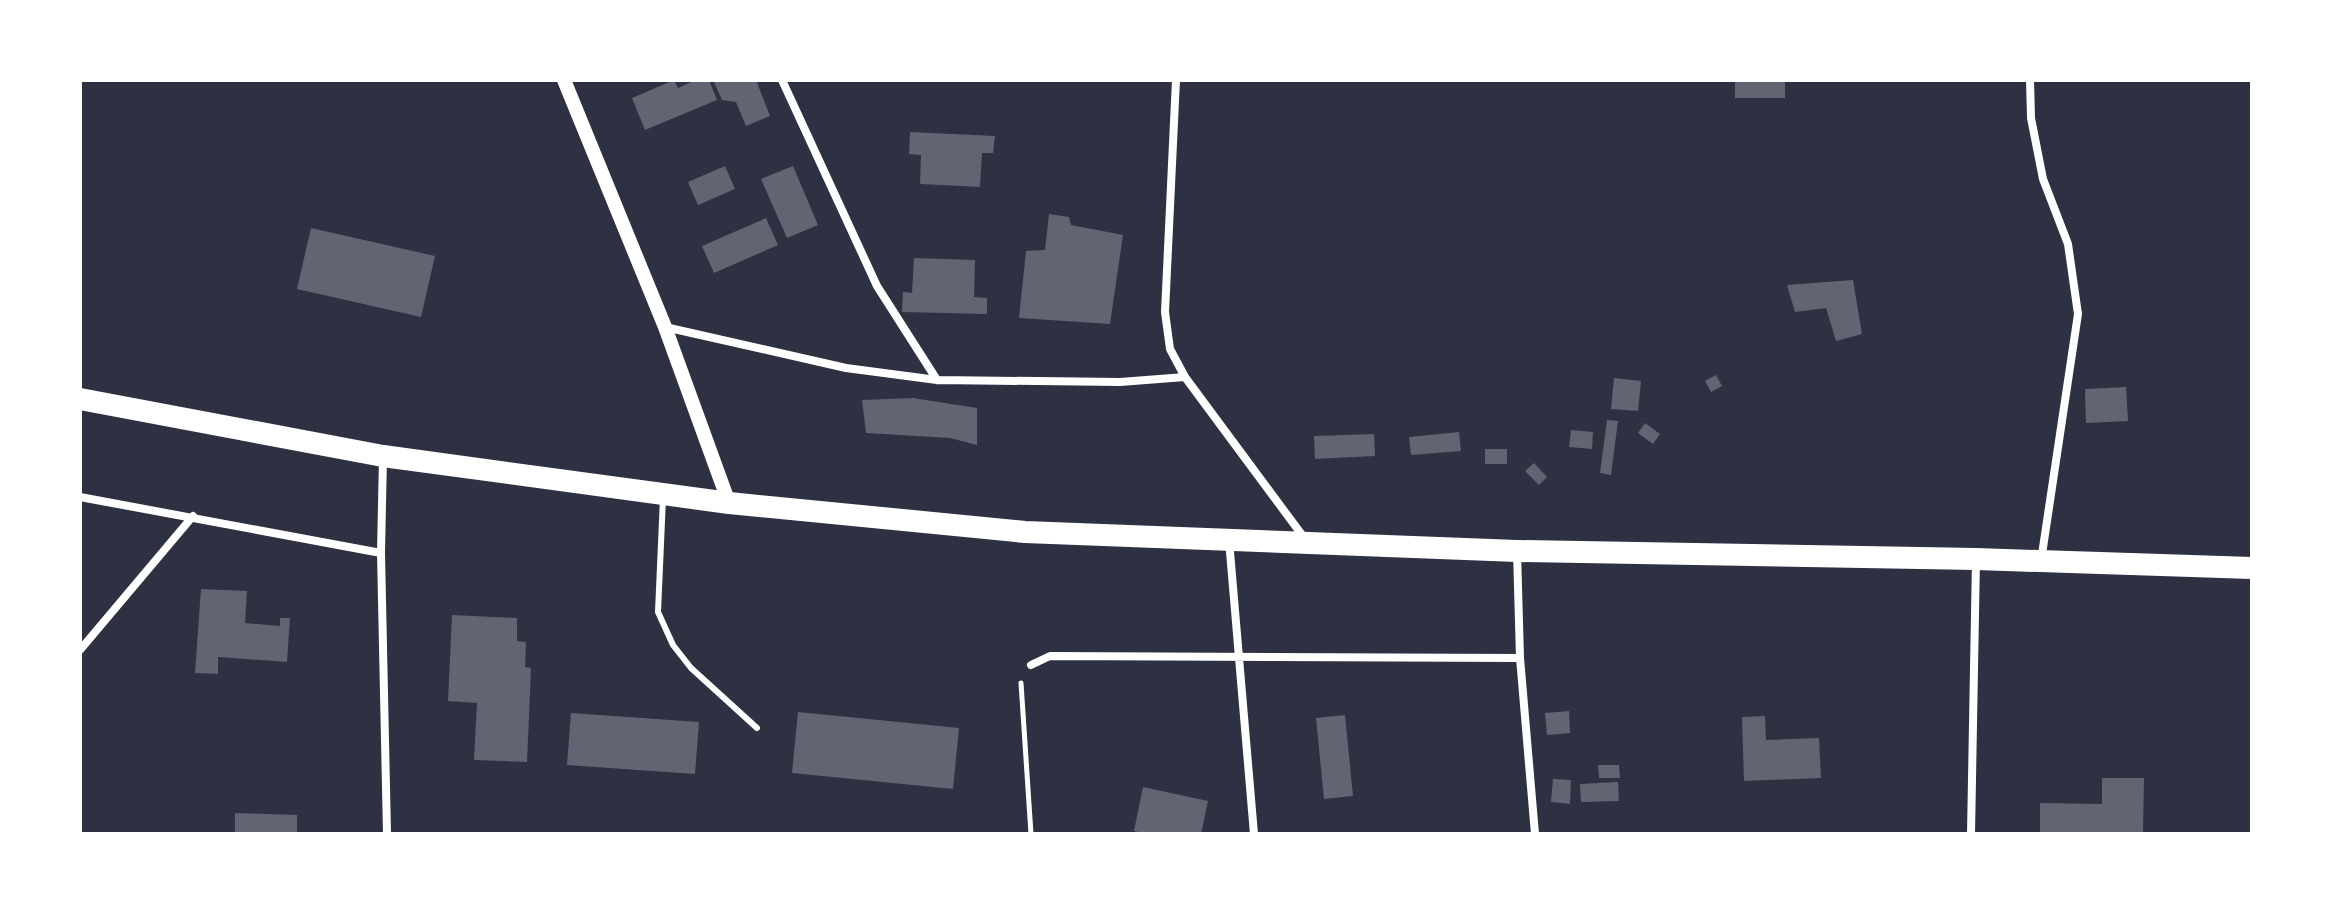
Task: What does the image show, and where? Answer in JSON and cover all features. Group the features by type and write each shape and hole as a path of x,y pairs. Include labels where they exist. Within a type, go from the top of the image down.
{"highway":[{"path":"80,399 383,456 729,503 1025,532 1517,551 1976,559 2252,568"}],"street":[{"path":"564,80 665,327 729,503"},
{"path":"1176,80 1165,312 1170,349 1185,377 1308,543"},
{"path":"2030,80 2031,118 2043,179 2068,244 2078,314 2040,561"},
{"path":"785,81 877,286 937,380"},
{"path":"665,327 846,368 937,380 1120,382 1185,377"},
{"path":"383,456 381,553 387,834"},
{"path":"80,497 381,553"},
{"path":"80,650 193,516"},
{"path":"1229,540 1254,834"},
{"path":"1517,551 1520,658 1535,834"},
{"path":"1971,834 1976,559"},
{"path":"1031,665 1050,656 1520,658"}],"lane":[{"path":"663,494 658,612 673,645 691,668 757,728"}],"path":[{"path":"1031,665 1021,683 1031,834"}],"building":[{"path":"674,80 678,88 696,80 709,80 717,100 645,130 632,98"},
{"path":"713,80 756,80 770,116 746,126 736,102 722,100"},
{"path":"1735,80 1785,80 1785,98 1735,98"},
{"path":"910,132 995,136 993,153 982,153 980,187 920,184 921,155 909,154"},
{"path":"725,166 735,189 698,205 688,182"},
{"path":"793,166 818,225 787,238 761,179"},
{"path":"1049,214 1069,217 1071,225 1123,235 1110,324 1019,318 1026,251 1045,250"},
{"path":"766,218 778,245 714,273 702,246"},
{"path":"311,228 435,256 421,317 297,289"},
{"path":"914,258 975,260 974,297 987,298 987,314 902,312 903,292 912,293"},
{"path":"1853,280 1862,334 1836,341 1826,308 1795,312 1787,285"},
{"path":"1716,375 1722,386 1711,392 1705,381"},
{"path":"1614,378 1641,381 1638,411 1611,409"},
{"path":"2126,387 2128,421 2086,423 2085,389"},
{"path":"913,398 977,408 977,445 950,438 866,433 862,400"},
{"path":"1607,420 1618,421 1611,475 1600,473"},
{"path":"1645,423 1660,434 1653,444 1638,433"},
{"path":"1571,430 1593,432 1592,449 1569,447"},
{"path":"1459,432 1461,451 1411,455 1409,437"},
{"path":"1374,434 1375,456 1315,459 1314,436"},
{"path":"1485,449 1507,449 1507,464 1485,464"},
{"path":"1534,463 1547,477 1539,485 1525,471"},
{"path":"201,589 247,591 245,623 280,626 280,618 290,618 287,662 218,657 218,674 195,673"},
{"path":"452,615 517,618 517,641 526,642 525,667 531,668 527,762 474,760 477,703 448,701"},
{"path":"1569,711 1570,733 1547,735 1545,713"},
{"path":"798,712 959,728 953,789 792,773"},
{"path":"571,713 699,722 695,774 567,765"},
{"path":"1345,715 1353,796 1324,799 1316,718"},
{"path":"1765,716 1766,740 1819,738 1821,778 1744,781 1742,717"},
{"path":"1598,765 1619,765 1620,778 1599,778"},
{"path":"2102,778 2144,778 2143,834 2040,834 2040,803 2102,804"},
{"path":"1553,779 1571,780 1570,804 1551,802"},
{"path":"1618,782 1619,801 1581,802 1580,784"},
{"path":"1143,787 1208,801 1201,834 1147,834 1134,831"},
{"path":"235,813 297,815 297,834 235,834"}]}
